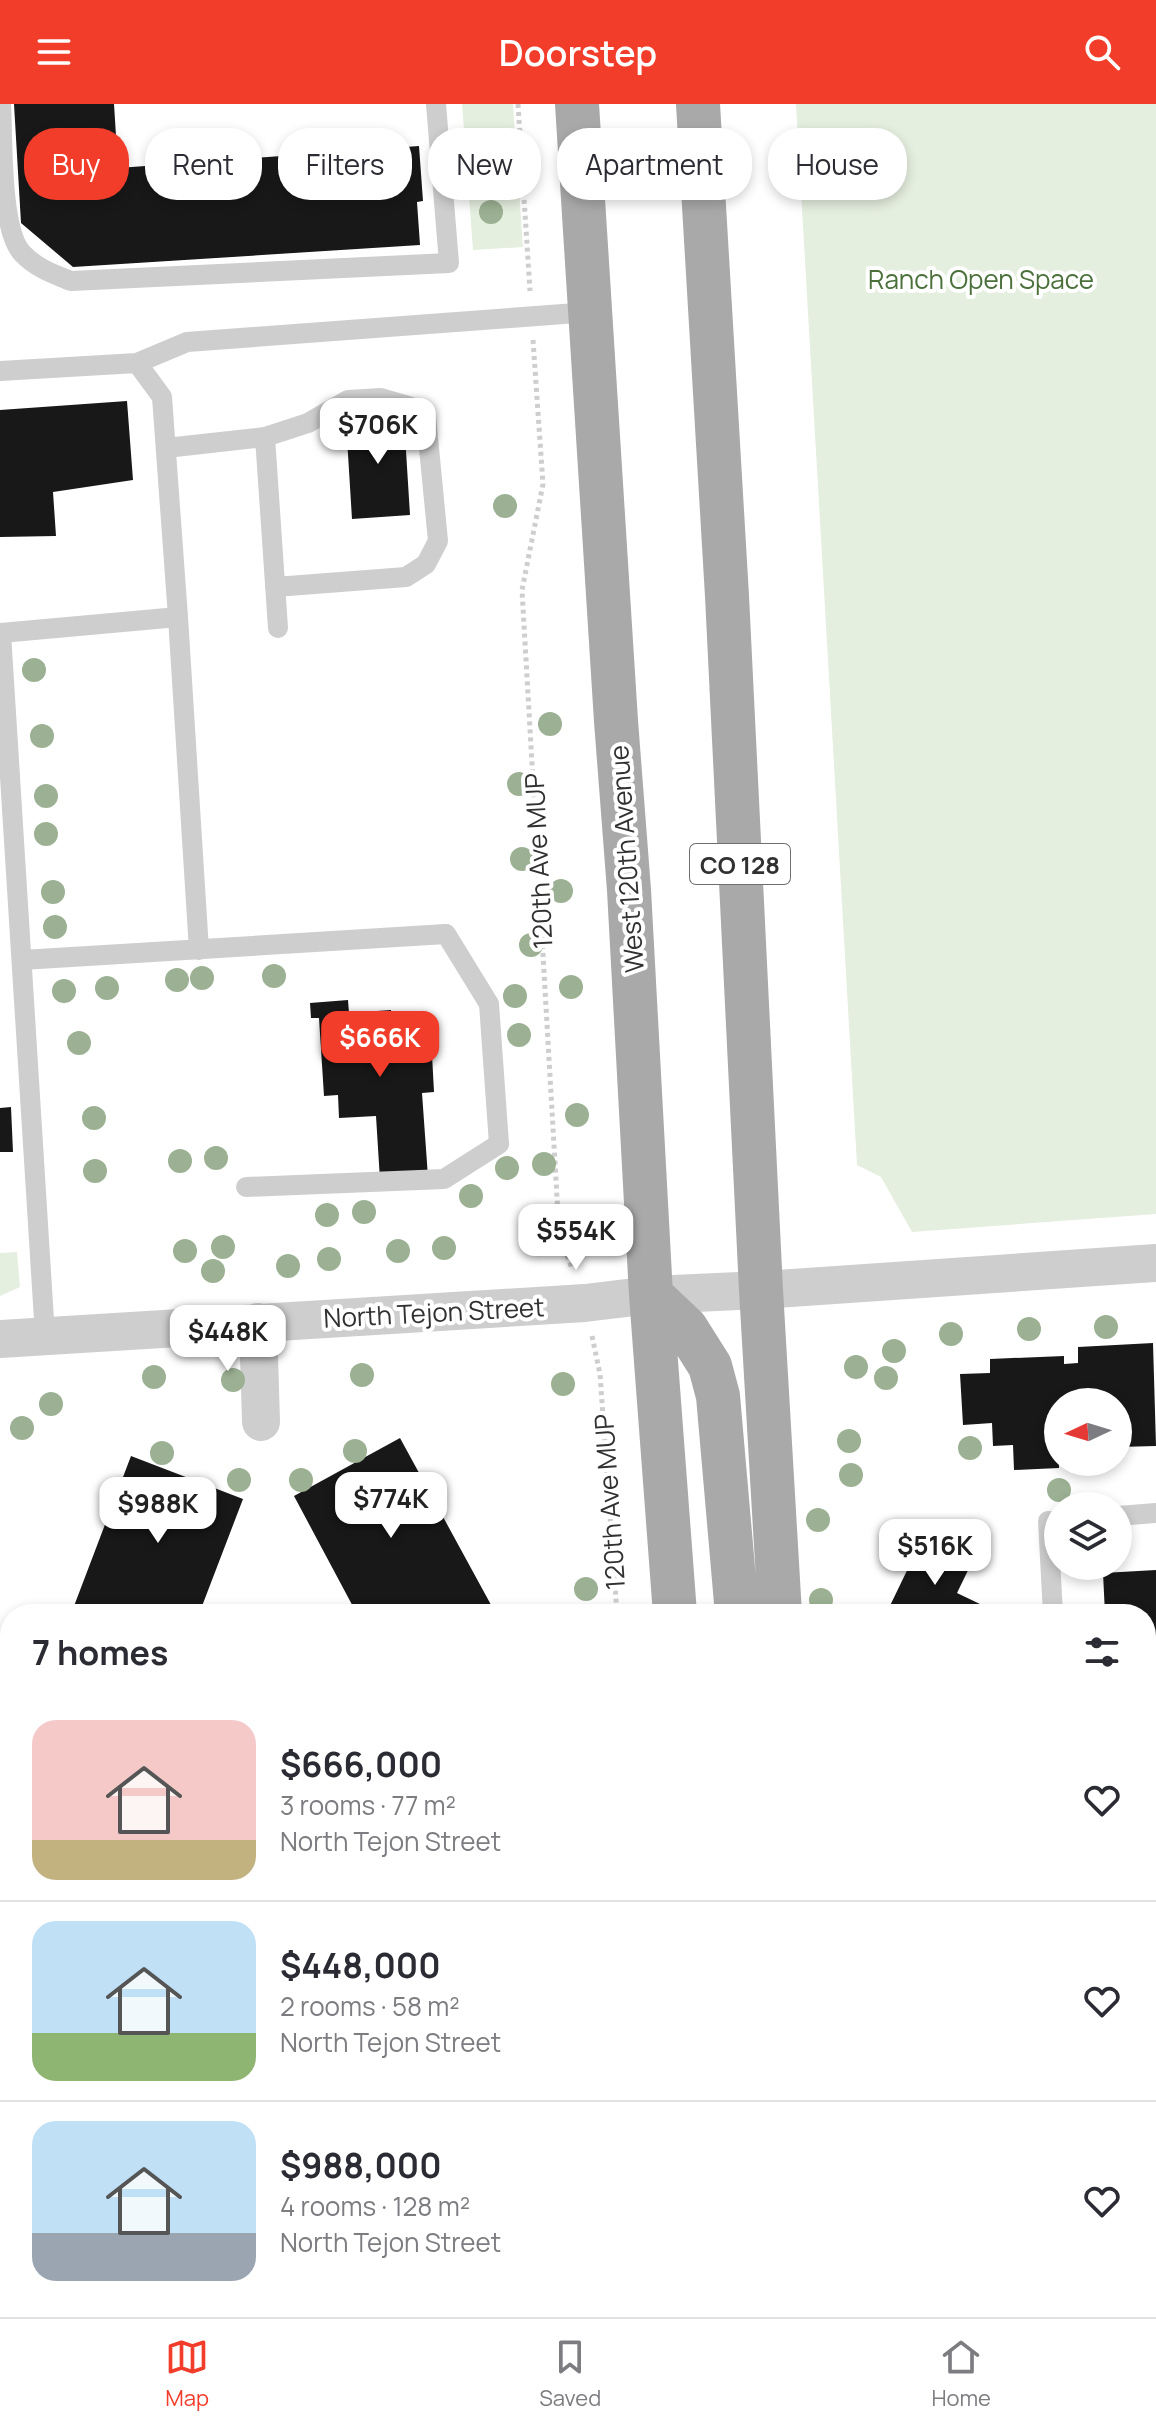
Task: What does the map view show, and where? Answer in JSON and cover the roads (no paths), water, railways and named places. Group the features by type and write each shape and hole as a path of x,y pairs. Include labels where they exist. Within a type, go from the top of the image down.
{"main road":[{"name":"West 120th Avenue","path":"577,104 630,906 651,1295 674,1604"},
{"name":"CO 128","path":"698,104 727,581 779,1604"},
{"path":"651,1295 686,1328 710,1366 718,1396 736,1604"}],"street":[{"name":"North Tejon Street","path":"0,1339 585,1303 651,1295 1156,1263"},
{"path":"258,1322 261,1422"},
{"path":"1156,2179 1156,2192"}],"lane":[{"path":"1,104 7,216 20,251 45,271 71,281 449,263 436,104"},
{"path":"0,371 137,363 187,342 590,312"},
{"path":"137,363 162,397 199,950"},
{"path":"166,448 265,437 308,423 348,400 381,398 409,406 426,417 438,541 426,564 406,577 275,587"},
{"path":"265,437 278,628"},
{"path":"45,1336 1,633 178,617"},
{"path":"22,960 446,934 489,1004 499,1144 444,1179 246,1187"},
{"path":"1132,1515 1156,1513"},
{"path":"1051,1580 1052,1604"}],"park label":[{"name":"Ranch Open Space","path":"981,279"}]}
